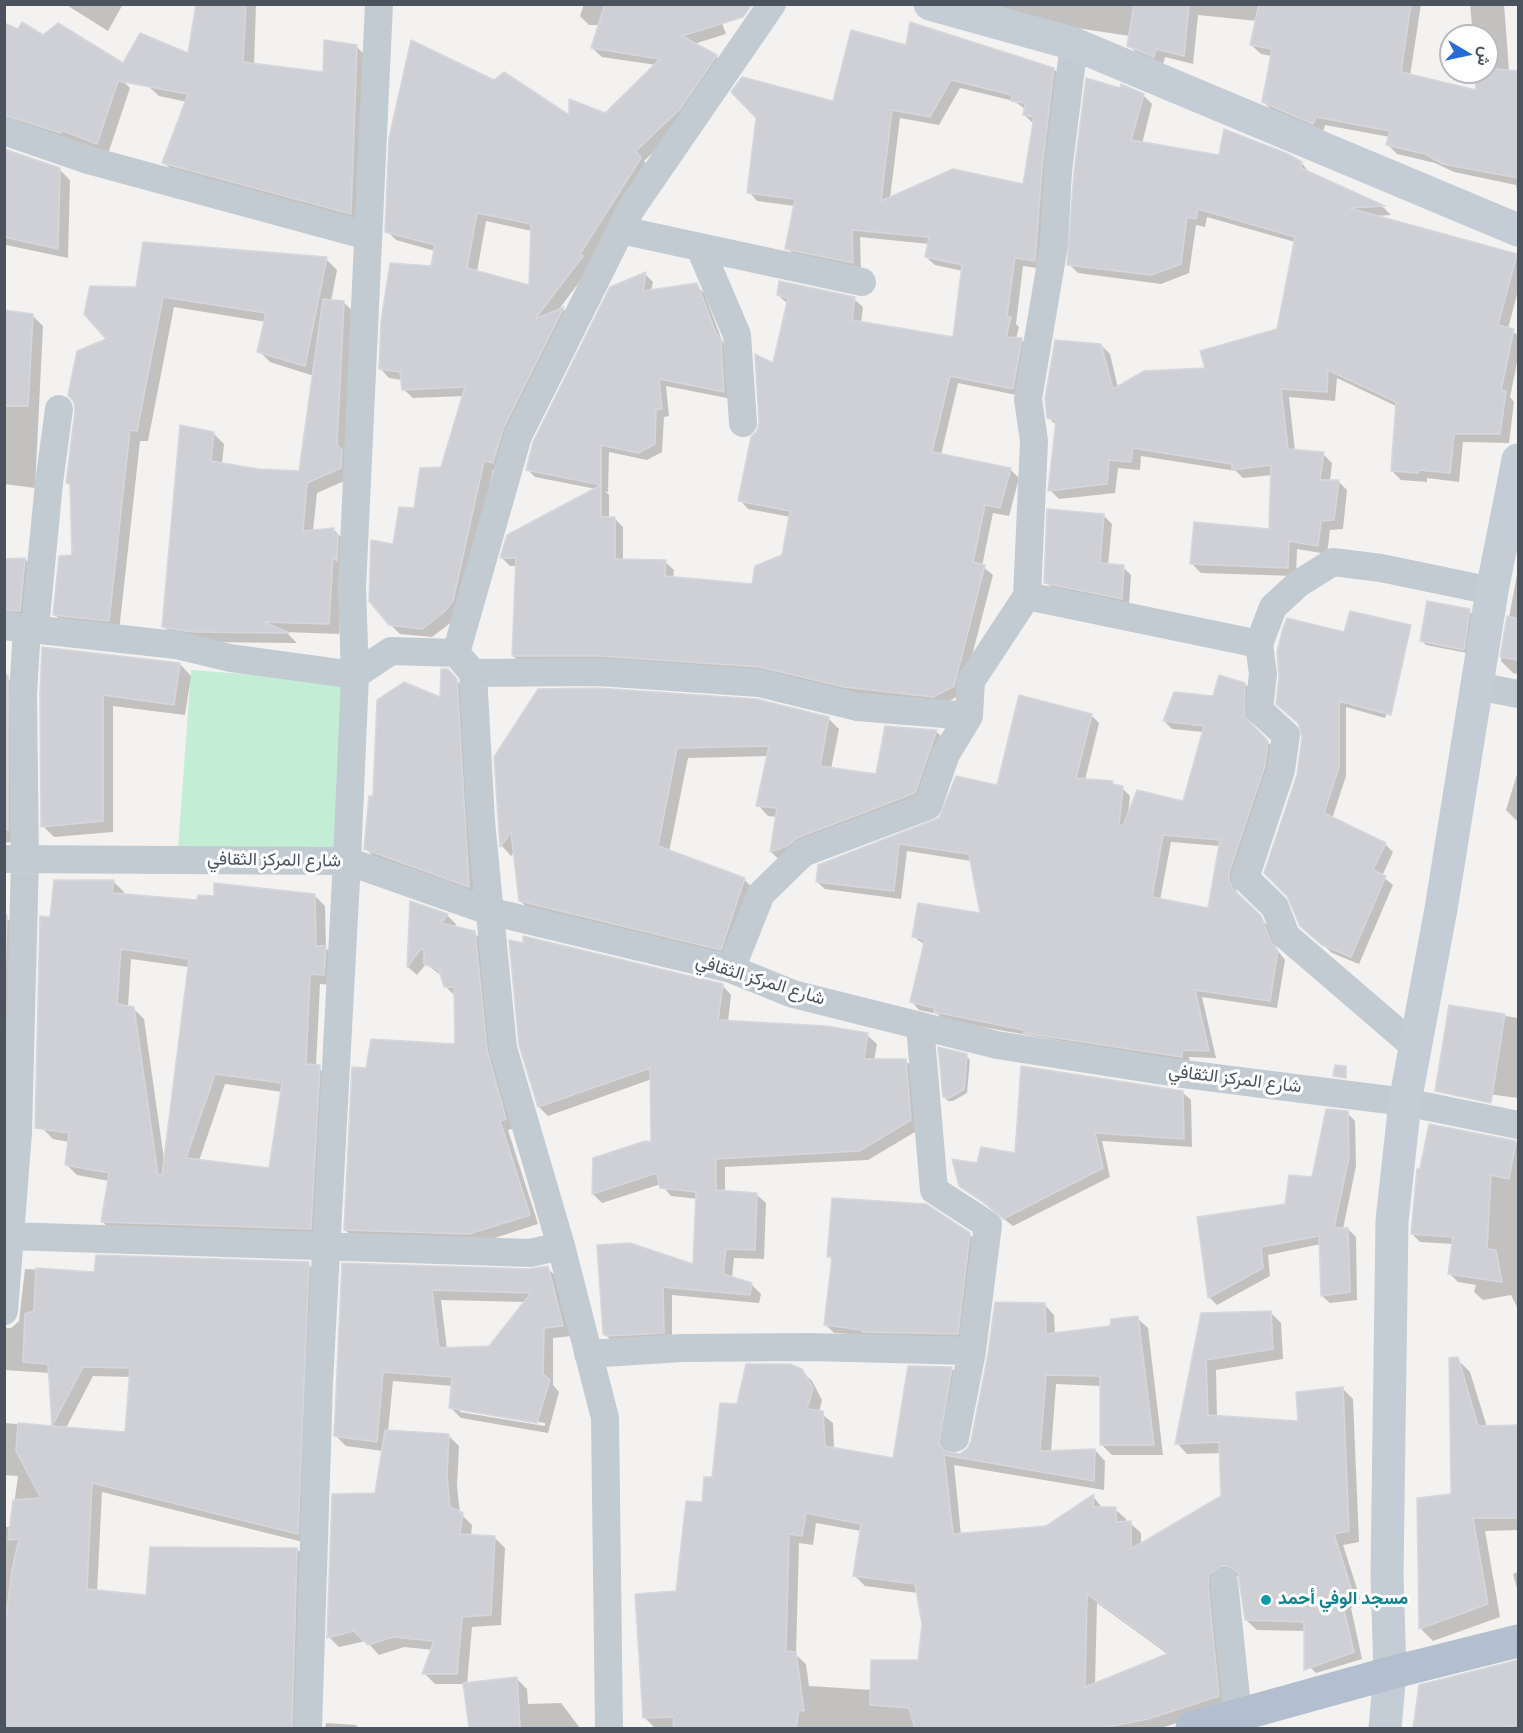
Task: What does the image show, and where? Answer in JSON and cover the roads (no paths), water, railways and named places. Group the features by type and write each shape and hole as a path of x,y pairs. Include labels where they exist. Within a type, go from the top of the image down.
{"main road":[{"path":"1192,1728 1390,1673 1518,1641"}],"street":[{"path":"308,1728 319,1383 355,675 352,588 379,4"},
{"path":"609,1728 604,1418 561,1246 503,1048 464,663 518,436 631,209 772,4"},
{"path":"930,4 1074,44 1518,230"},
{"path":"731,969 761,894 803,853 928,806 946,753 969,716 971,681 1027,596 1034,441 1028,399 1054,245 1058,171 1074,44"},
{"path":"4,131 88,160 369,237"},
{"path":"621,231 862,282"},
{"path":"700,248 737,335 743,423"},
{"path":"4,1311 9,1236 15,859 23,695 22,627 49,483 60,409"},
{"path":"1385,1728 1390,1673 1387,1575 1392,1221 1405,1102 1414,1046 1441,909 1492,591 1518,460"},
{"path":"1414,1046 1286,936 1275,906 1245,878 1281,771 1286,735 1259,710 1263,674 1259,644 1273,606 1298,584 1333,562 1381,568 1492,591"},
{"path":"1027,596 1259,644"},
{"path":"22,627 176,645 230,658 355,675 391,651 464,663 759,683 857,707 969,716"},
{"path":"1477,686 1518,694"},
{"name":"شارع المركز الثقافي","path":"15,859 347,861 489,911 731,969 793,994 997,1045 1176,1073 1405,1102 1518,1125"},
{"path":"920,1026 934,1190 988,1225 972,1351 955,1438"},
{"path":"9,1236 530,1253 561,1246"},
{"path":"588,1354 682,1348 786,1347 972,1351"},
{"path":"1224,1582 1238,1716"}],"place":[{"name":"مسجد الوفي أحمد","path":"1266,1600"}]}
